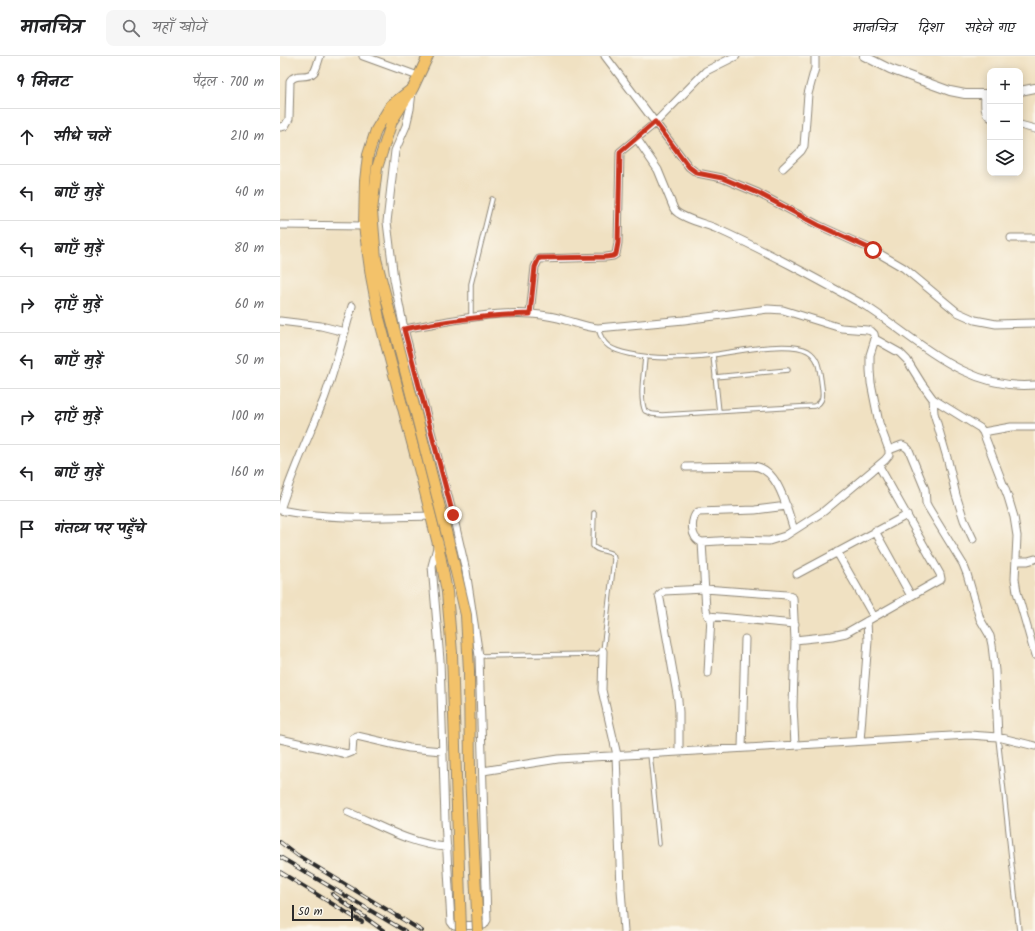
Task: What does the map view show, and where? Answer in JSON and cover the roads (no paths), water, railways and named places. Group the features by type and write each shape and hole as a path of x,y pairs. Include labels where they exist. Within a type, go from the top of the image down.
{"main road":[{"path":"428,56 412,88 392,120 377,168 372,211 376,260 466,615 469,671 470,775 478,931"},
{"path":"412,88 391,105 376,130 368,155 365,182 364,226 379,318 438,544 447,592 452,654 461,931"}],"street":[{"path":"280,127 285,126 290,119 290,81 292,77 309,76 312,74 320,56"},
{"path":"363,56 418,76"},
{"path":"605,56 689,167 697,173 722,178 758,193 818,225 873,250 904,268 957,312 975,320 996,324 1035,323"},
{"path":"530,314 535,267 539,258 606,257 616,254 618,243 620,152 655,123 706,71 736,56"},
{"path":"783,168 801,151 804,146 808,94 815,68 815,56"},
{"path":"864,56 890,69 950,91 965,94 987,94 985,112 987,115"},
{"path":"412,88 410,109 406,126 395,150 387,222 394,279 404,329 460,541 479,656 487,920 484,924 454,926 452,924 447,847 442,751 440,660 432,566 438,544 460,541"},
{"path":"1023,90 1035,88"},
{"path":"1023,126 1035,129"},
{"path":"638,138 658,170 677,214 704,223 746,242 859,302 881,316 914,341 958,369 978,377 998,382 1035,385"},
{"path":"280,225 364,226"},
{"path":"1011,238 1035,238"},
{"path":"352,306 324,398 293,471 280,510 308,514 373,518 431,516"},
{"path":"404,329 471,318 530,314 552,316 587,328 598,328 684,320 768,309 783,310 841,328 867,330 874,334 875,339 870,355 871,383 879,423 889,450 889,456 824,511 785,536 769,541 734,540 702,542 698,541 694,535 693,518 694,514 698,512 755,510 787,506"},
{"path":"280,321 321,326 345,332"},
{"path":"875,339 900,353 907,360 933,399 984,432 1014,517 1017,536 1015,579 1017,592 1035,655"},
{"path":"933,399 934,413 956,495 964,520 973,539"},
{"path":"984,432 1011,427 1035,427"},
{"path":"889,450 902,445 909,450 925,489 926,503 963,564 967,574 980,619 990,636 992,645 995,671 998,737"},
{"path":"686,467 753,466 762,468 780,489 794,530"},
{"path":"796,640 841,634 939,581 941,577 879,466"},
{"path":"797,574 906,515"},
{"path":"875,531 911,596"},
{"path":"702,542 708,616 795,624"},
{"path":"837,552 874,617"},
{"path":"1016,561 1028,561 1035,559"},
{"path":"679,752 680,723 678,700 659,595 664,591 705,589 791,596 794,601 796,640 793,706 795,745"},
{"path":"708,673 711,617"},
{"path":"860,742 868,641 867,621"},
{"path":"742,748 745,638"},
{"path":"603,651 602,690 617,755 621,889 624,931"},
{"path":"483,770 558,759 969,735 998,737 1035,746"},
{"path":"280,740 347,754 352,752 353,738 357,736 409,748 442,751"},
{"path":"348,812 426,845 447,847"}],"lane":[{"path":"471,318 471,284 492,199"},
{"path":"598,328 601,340 606,346 621,352 645,357 713,355 748,349 784,347 807,350 814,356 819,364 823,397 818,405 814,406 662,415 652,414 645,411 642,398 645,357"},
{"path":"713,355 719,412"},
{"path":"715,377 788,370"},
{"path":"479,656 596,654 603,651 614,556 612,554 596,550 594,546 594,513"},
{"path":"998,737 1019,931"},
{"path":"650,753 659,844"}],"railway":[{"path":"280,842 297,855 422,931"},
{"path":"280,857 405,931"},
{"path":"280,872 362,922"},
{"path":"332,894 384,931"}]}
